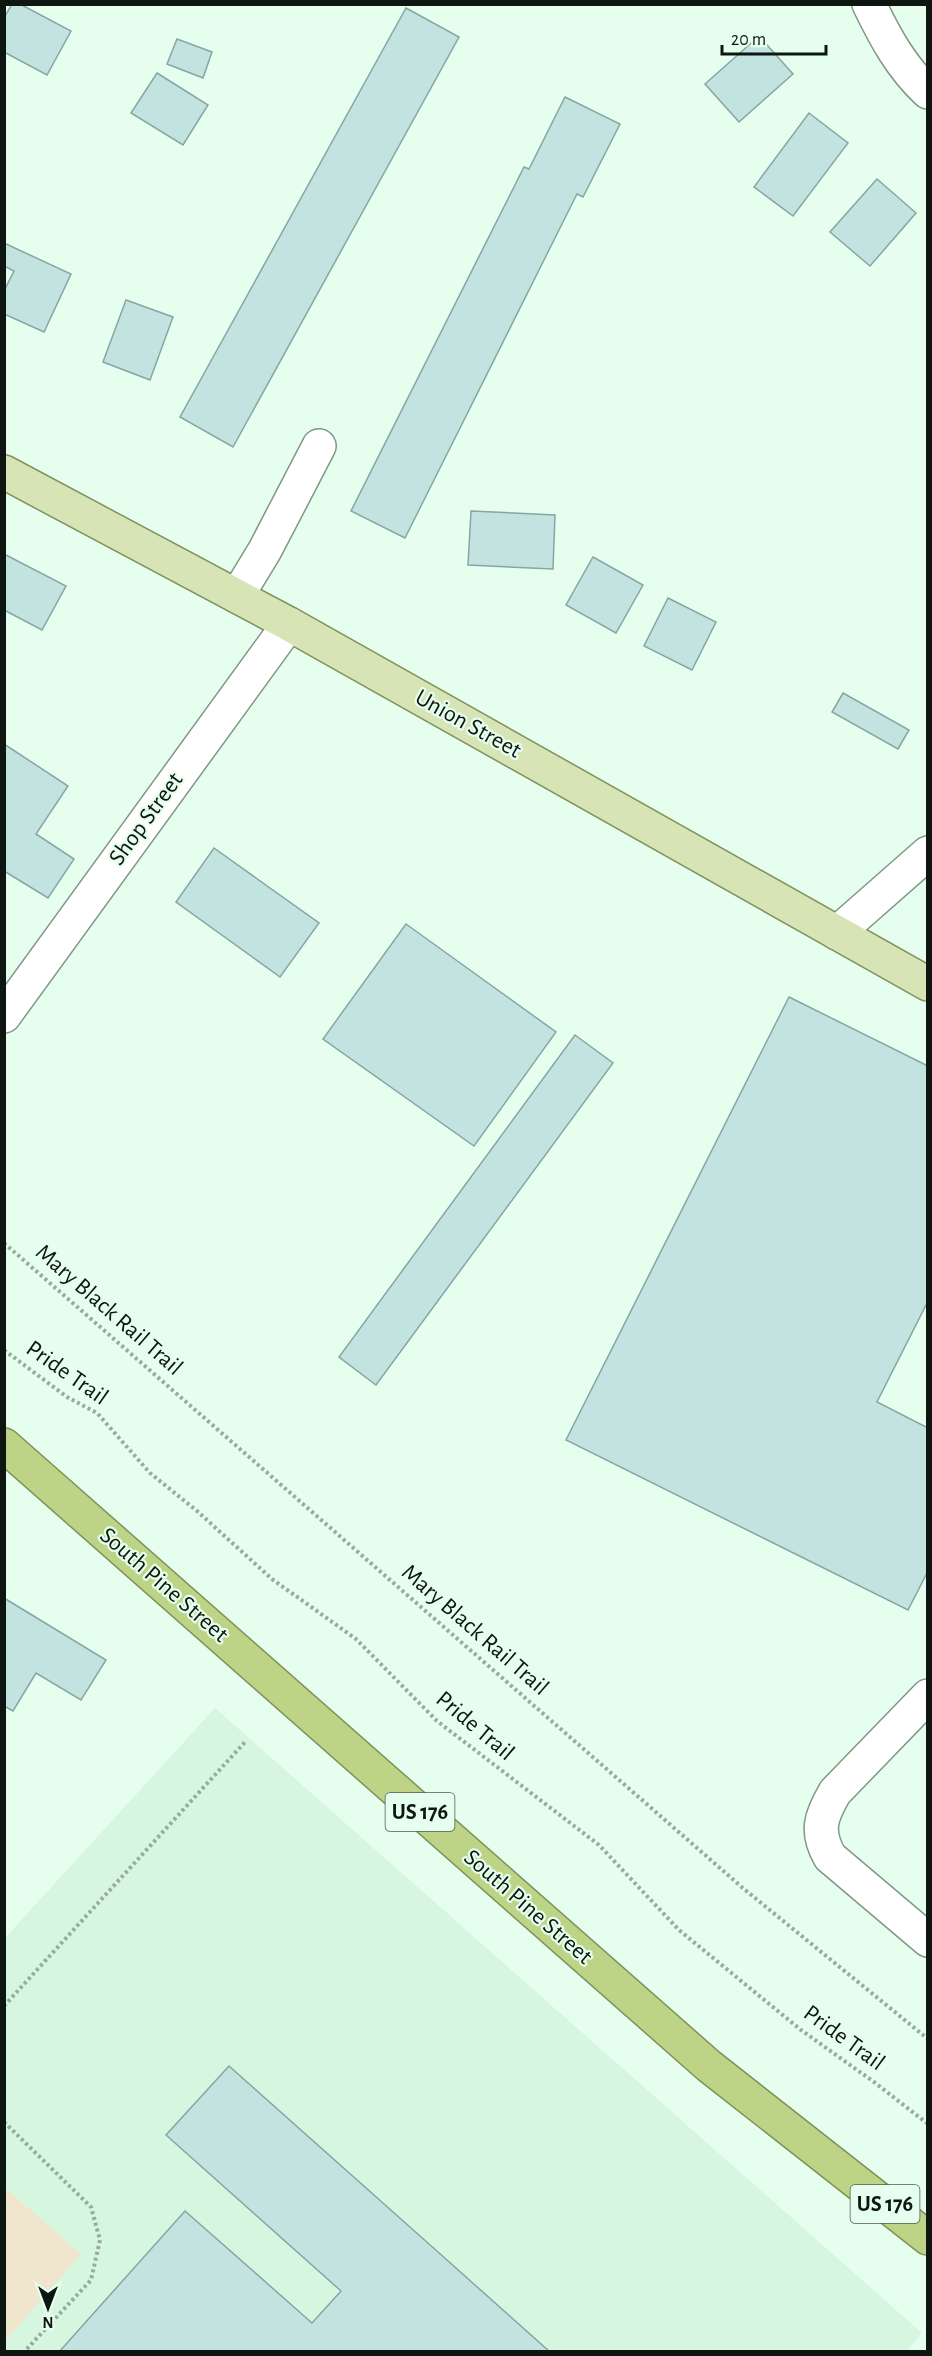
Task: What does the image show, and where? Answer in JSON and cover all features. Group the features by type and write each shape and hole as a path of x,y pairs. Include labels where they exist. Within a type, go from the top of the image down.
{"highway":[{"name":"South Pine Street","path":"4,1445 709,2066 927,2238"}],"main road":[{"name":"Union Street","path":"4,471 289,624 927,984"}],"street":[{"path":"869,4 888,43 915,81 927,92"},
{"path":"237,596 265,550 319,446"},
{"name":"Shop Street","path":"4,1016 289,624"},
{"path":"837,933 927,853"},
{"path":"927,1696 836,1792 825,1811 820,1832 830,1857 927,1940"}],"path":[{"name":"Mary Black Rail Trail","path":"4,1243 744,1889 927,2039"},
{"name":"Pride Trail","path":"4,1350 67,1397 97,1413 150,1473 197,1511 272,1579 356,1639 437,1721 599,1845 679,1930 801,2030 874,2082 927,2124"},
{"path":"4,2006 245,1742"},
{"path":"4,2122 92,2207 100,2240 91,2280 24,2352"}],"shaded area":[{"path":"215,1708 922,2333 906,2352 5,2351 4,1939"},
{"path":"5,2188 81,2254 5,2341"}],"building":[{"path":"12,4 20,4 71,31 47,75 4,52 4,18"},
{"path":"406,8 459,37 233,447 180,417"},
{"path":"759,36 793,74 739,122 705,84"},
{"path":"177,39 212,52 203,78 167,64"},
{"path":"157,73 208,105 183,145 131,113"},
{"path":"565,97 620,124 583,197 577,194 405,538 351,511 524,167 529,169"},
{"path":"809,113 848,143 793,216 754,187"},
{"path":"877,179 916,213 870,266 830,232"},
{"path":"4,243 71,274 44,332 4,314 4,291 14,271 4,266"},
{"path":"126,300 173,317 150,380 103,362"},
{"path":"471,511 555,515 553,569 468,565"},
{"path":"4,554 66,586 42,630 4,610"},
{"path":"593,557 643,585 616,633 566,605"},
{"path":"668,598 716,622 692,670 644,646"},
{"path":"843,693 909,730 898,749 832,712"},
{"path":"4,744 68,786 36,834 74,859 48,898 4,871"},
{"path":"214,848 319,923 280,977 176,902"},
{"path":"406,924 556,1032 474,1146 323,1039"},
{"path":"789,997 928,1066 928,1301 877,1402 928,1428 928,1571 908,1610 566,1440"},
{"path":"575,1035 613,1063 376,1385 339,1357"},
{"path":"4,1598 106,1660 81,1700 36,1673 13,1711 4,1706"},
{"path":"229,2066 550,2352 59,2352 185,2211 312,2323 341,2291 166,2135"}]}
